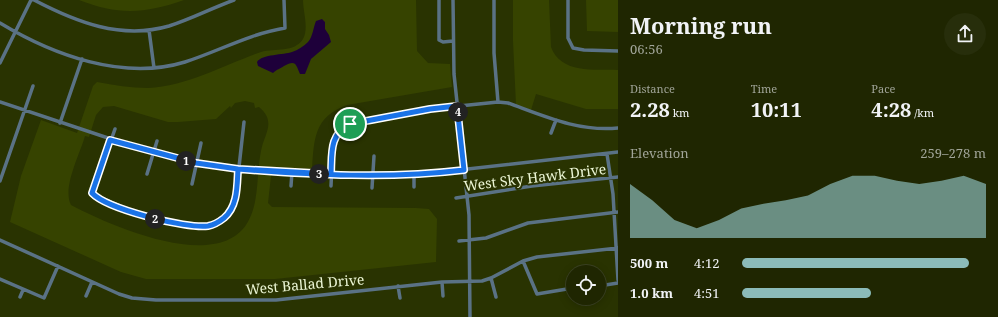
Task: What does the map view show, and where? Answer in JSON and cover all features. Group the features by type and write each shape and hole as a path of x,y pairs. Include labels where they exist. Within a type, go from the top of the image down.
{"street":[{"path":"0,63 14,31 31,0"},
{"path":"34,0 50,8 100,27 125,31 149,30 183,21 234,0"},
{"path":"0,23 50,48 82,59 130,68 154,68 186,61 253,35 285,28 284,0"},
{"path":"438,0 439,40 443,42 453,41"},
{"path":"453,0 453,41 457,106 470,240 470,317"},
{"path":"494,0 494,53 498,102"},
{"path":"568,0 569,44 573,48 584,50 618,51"},
{"path":"149,30 154,68"},
{"path":"60,123 82,59"},
{"path":"0,181 33,86"},
{"path":"0,102 110,140 153,153 196,163 238,169 373,176 414,175 618,152"},
{"path":"331,186 333,142 335,136 343,127 350,124 430,109 498,102 508,103 556,120 582,127 618,128"},
{"path":"551,133 556,120"},
{"path":"114,129 92,193 121,208 146,217 201,226 218,222 227,215 234,203 244,122"},
{"path":"148,174 157,140"},
{"path":"192,184 201,143"},
{"path":"607,154 616,212 618,280"},
{"path":"372,188 374,156"},
{"path":"291,186 292,172"},
{"path":"414,175 414,187"},
{"name":"West Sky Hawk Drive","path":"456,198 532,186 618,177"},
{"path":"459,241 486,238 528,223 616,212"},
{"name":"West Ballad Drive","path":"0,240 92,282 132,298 156,300 276,300 398,286 470,281 492,278 523,261 537,257 616,248"},
{"path":"523,261 537,294 566,289"},
{"path":"0,280 44,298 58,266"},
{"path":"492,278 496,297"},
{"path":"86,296 92,282"},
{"path":"442,282 443,296"},
{"path":"606,285 618,284"},
{"path":"398,286 400,298"},
{"path":"20,297 23,290"}],"green space":[{"path":"79,0 184,0 156,8 131,11 106,8"},
{"path":"303,0 416,0 417,51 428,63 450,64 452,87 347,105 336,110 328,116 318,130 315,139 312,169 272,167 268,203 272,207 429,209 437,219 436,262 275,279 146,279 121,272 10,222 21,176 41,120 77,133 93,86 97,82 148,88 163,86 192,79 261,52 295,46 303,39 306,30","holes":["245,101 254,103 255,108 259,107 264,112 268,123 259,160 256,199 254,208 246,225 231,238 210,245 187,245 161,240 135,233 88,214 71,205 69,198 70,180 85,136 89,137 96,115 103,107 114,106 168,122 178,122 216,119 230,106 231,108 235,103"]},
{"path":"513,0 549,0 551,47 556,56 562,62 579,68 618,70 618,109 586,109 536,94 531,110 516,105"},
{"path":"586,0 618,0 618,32 587,31"}],"shaded area":[{"path":"322,19 325,22 325,29 331,42 311,59 305,74 300,74 293,63 288,64 273,73 258,66 257,62 263,57 292,52 303,46 310,40 316,21"}],"route":[{"path":"350,124 343,127 335,136 332,148 331,174 267,172 196,163 153,153 110,140 92,193 95,196 146,217 190,225 208,226 218,222 232,210 236,196 238,169 267,172 352,176 427,174 464,170 457,106 430,109 350,124"}]}
